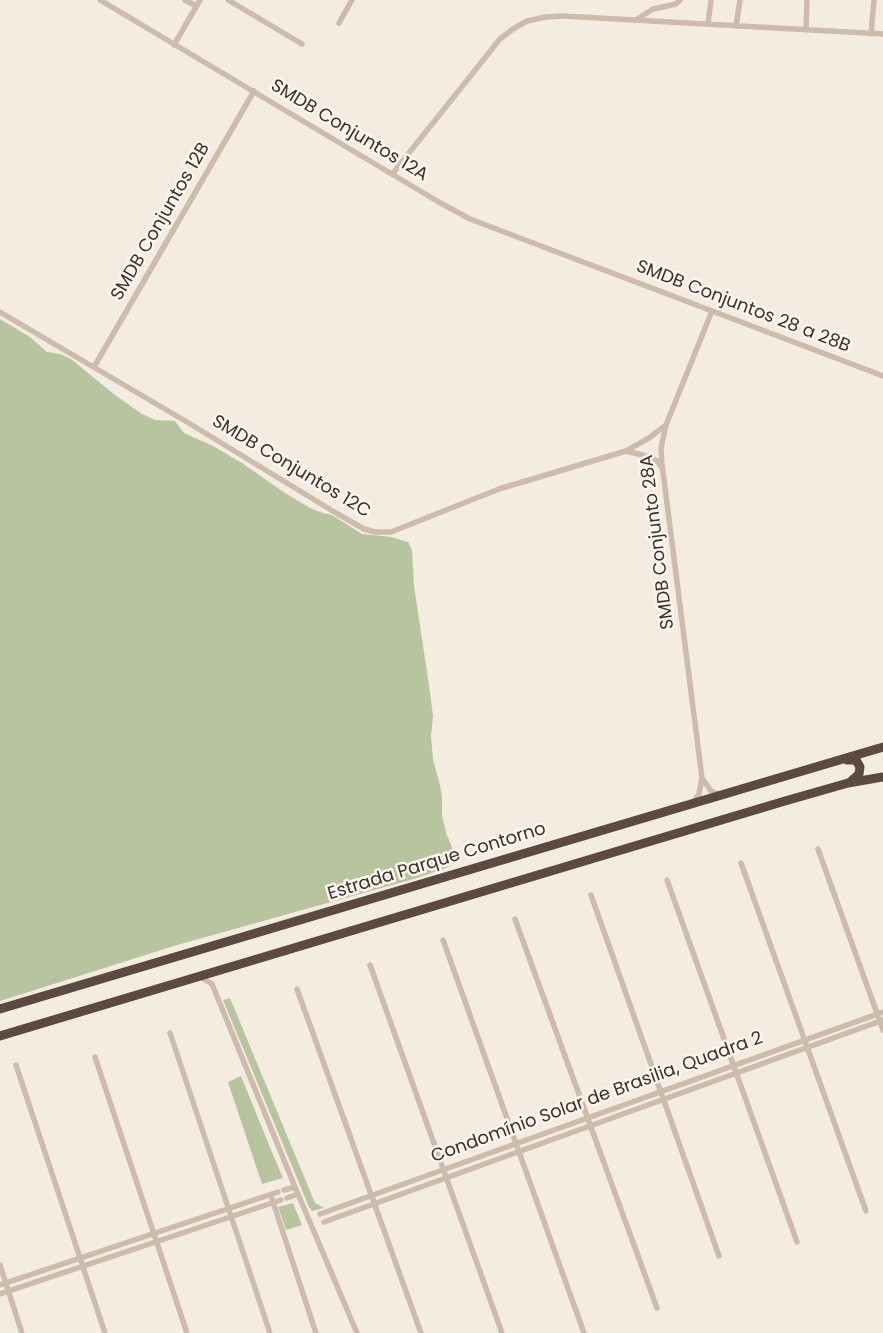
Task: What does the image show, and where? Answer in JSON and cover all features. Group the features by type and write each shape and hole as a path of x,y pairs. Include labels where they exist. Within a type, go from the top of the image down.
{"highway":[{"name":"Estrada Parque Contorno","path":"0,1009 883,747"},
{"path":"839,760 856,760 860,767 859,774 848,784"},
{"path":"0,1035 848,784 883,777"}],"street":[{"name":"SMDB Conjuntos 12A","path":"100,0 470,219 593,266"},
{"path":"185,0 196,6"},
{"path":"174,44 200,0"},
{"path":"228,0 302,44"},
{"path":"339,23 352,0"},
{"path":"636,20 653,9 676,4 680,0"},
{"path":"708,24 711,0"},
{"path":"736,26 740,0"},
{"path":"806,30 807,0"},
{"path":"871,34 874,0"},
{"path":"393,174 485,56 500,39 512,29 527,21 563,16 883,34"},
{"name":"SMDB Conjuntos 12B","path":"94,367 254,92"},
{"name":"SMDB Conjuntos 28 a 28B","path":"593,266 883,376"},
{"name":"SMDB Conjunto 28A","path":"702,778 661,448 666,425 712,311"},
{"name":"SMDB Conjuntos 12C","path":"0,312 336,513 364,529 376,532 391,532 499,490 626,451 649,438 666,425"},
{"path":"626,451 650,457 657,461 664,472"},
{"path":"702,778 711,790 721,796"},
{"path":"693,803 699,794 702,778"},
{"path":"818,849 880,1013 883,1030"},
{"path":"741,863 866,1211"},
{"path":"667,880 797,1242"},
{"path":"591,895 719,1256"},
{"path":"515,919 656,1308"},
{"path":"442,940 584,1333"},
{"path":"370,965 502,1333"},
{"path":"215,971 212,984 294,1187 317,1215 357,1333"},
{"path":"199,976 212,984"},
{"path":"297,989 421,1333"},
{"name":"Condomínio Solar de Brasilia, Quadra 2","path":"317,1215 880,1013"},
{"name":"Condomínio Solar de Brasilia, Quadra 2","path":"320,1223 881,1021"},
{"path":"170,1033 270,1333"},
{"path":"95,1057 187,1333"},
{"path":"16,1065 105,1333"},
{"path":"3,1284 294,1187"},
{"path":"282,1191 285,1199"},
{"path":"0,1294 298,1194"},
{"path":"271,1195 316,1333"},
{"path":"317,1215 320,1223"},
{"path":"0,1265 3,1284 8,1291 22,1333"}],"green space":[{"path":"0,319 30,337 47,352 60,354 71,359 115,395 142,414 155,420 175,421 184,433 213,446 242,463 310,508 332,515 362,534 391,537 408,542 412,550 414,586 433,716 431,736 433,760 440,785 442,815 446,833 456,857 453,864 417,878 177,945 0,1001"},
{"path":"230,998 315,1203 324,1208 312,1211 309,1207 223,1000"},
{"path":"241,1076 283,1178 262,1184 228,1082"},
{"path":"293,1203 302,1225 286,1230 278,1207"}]}
